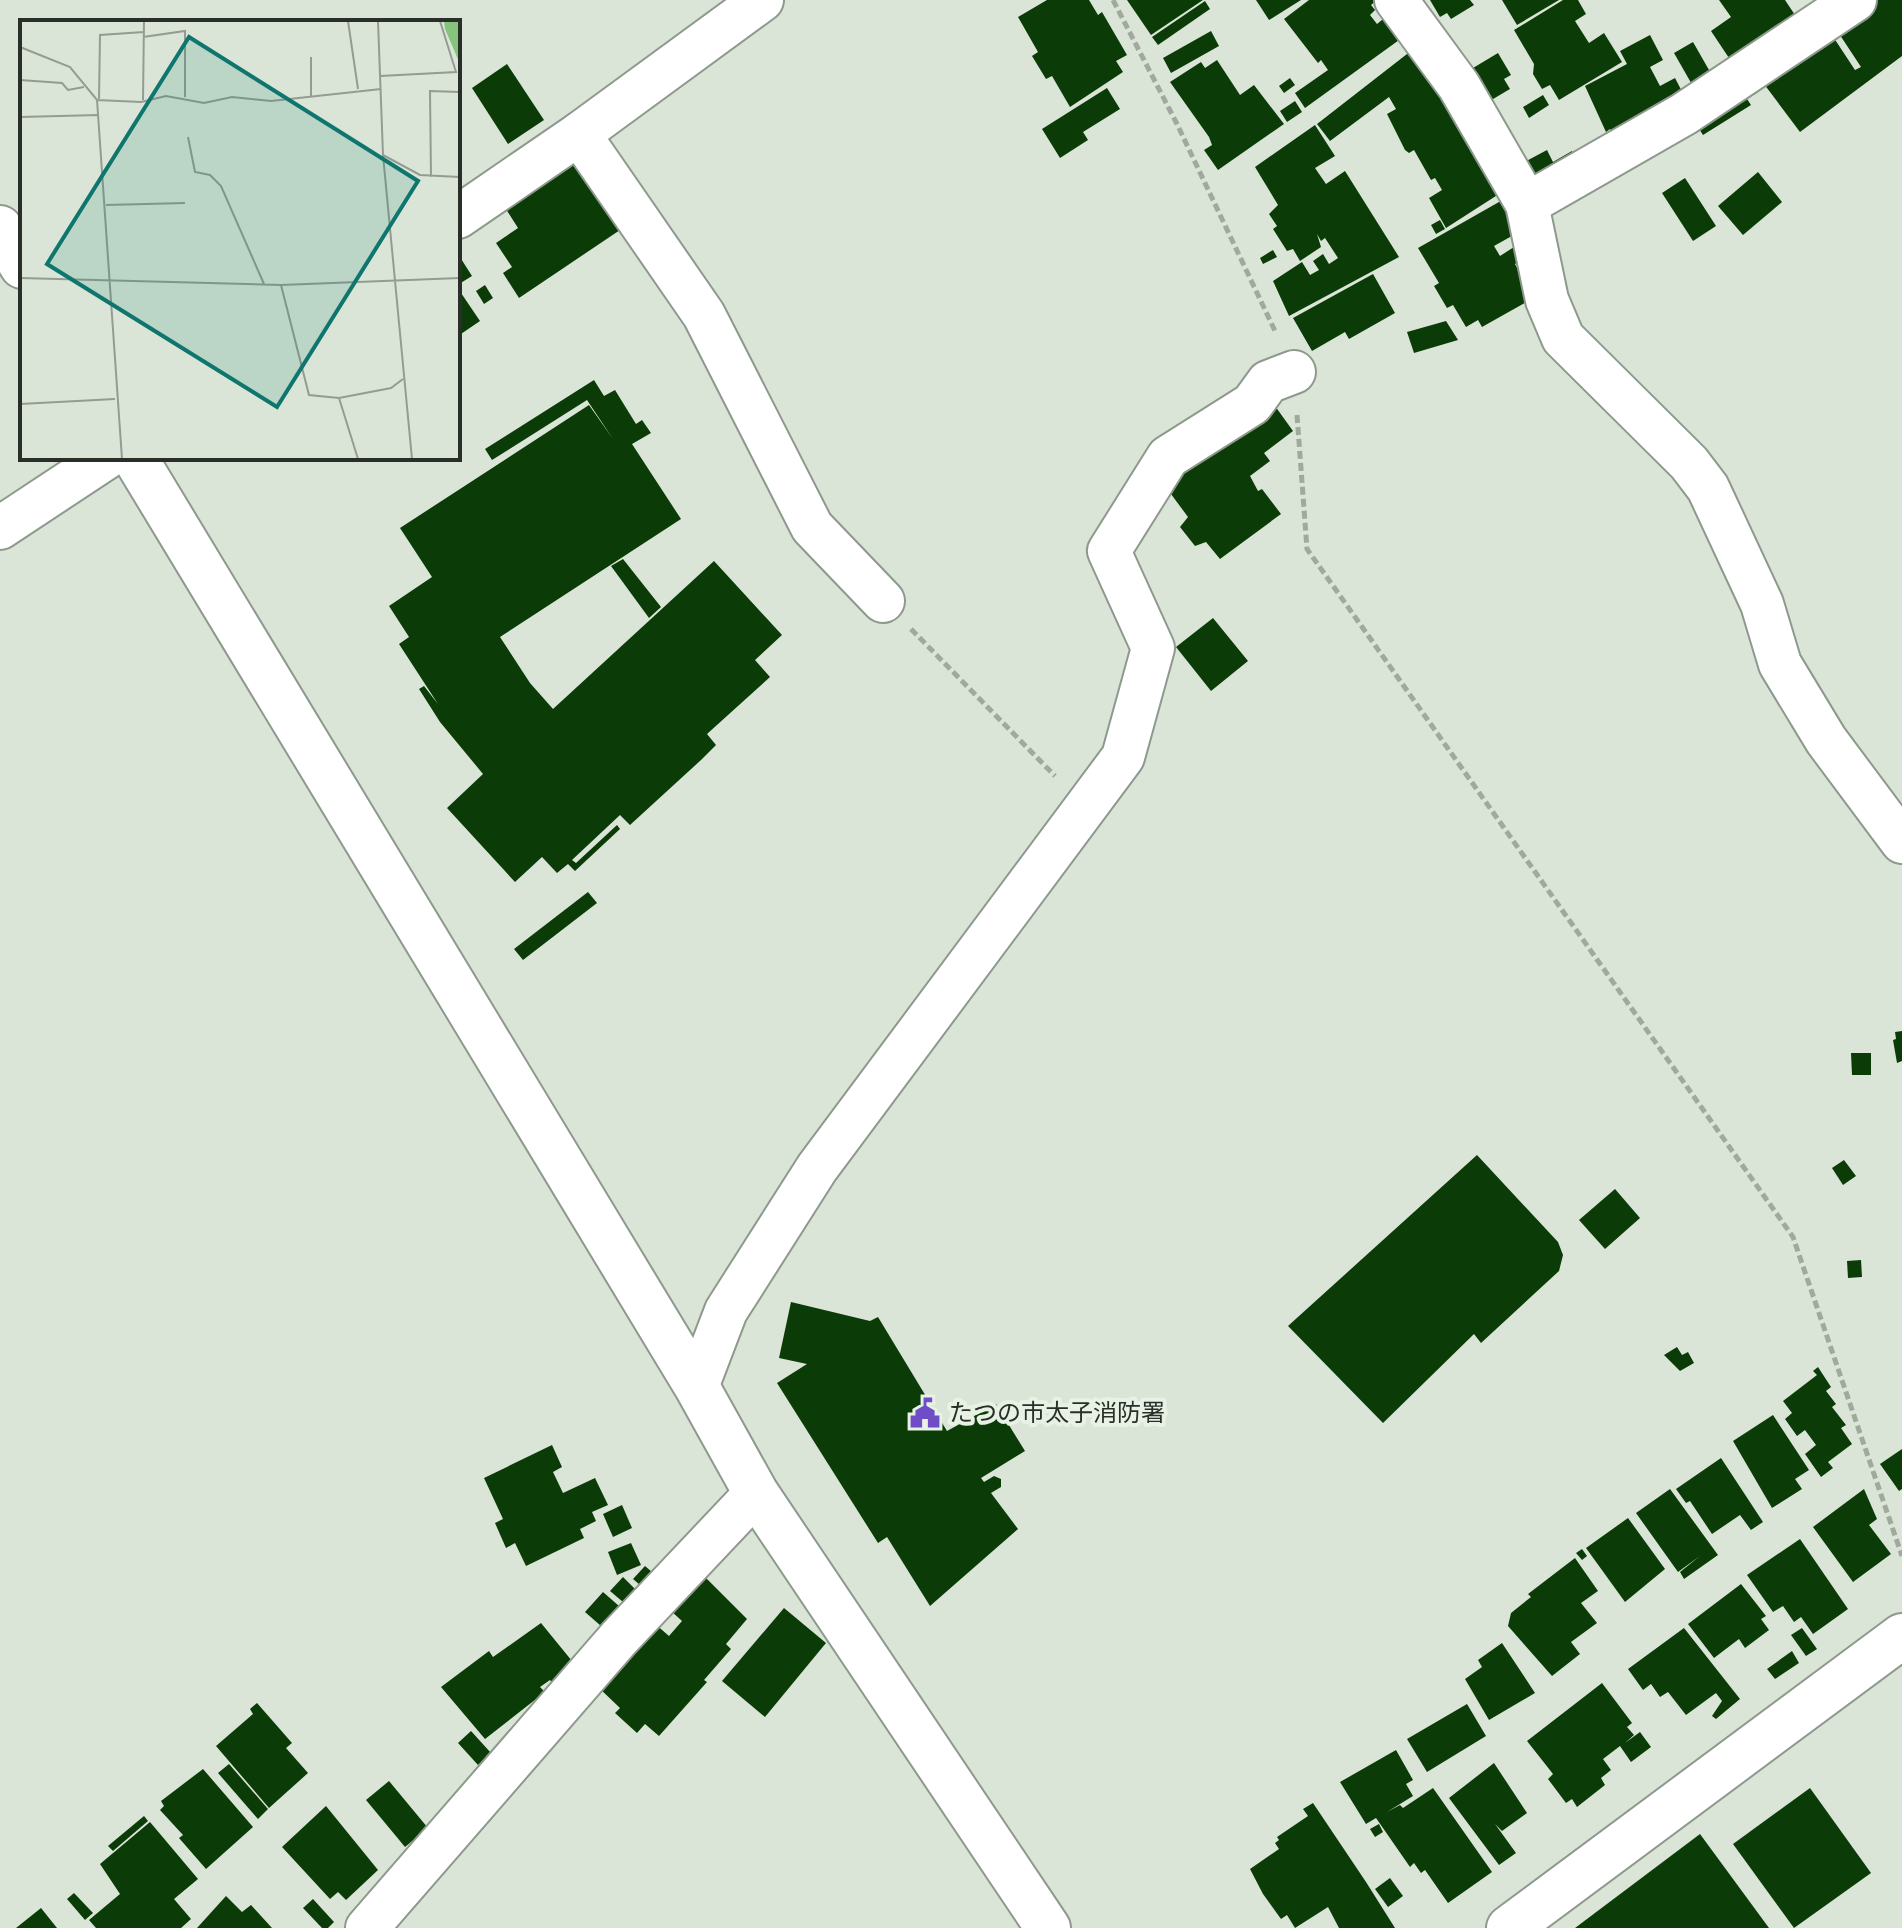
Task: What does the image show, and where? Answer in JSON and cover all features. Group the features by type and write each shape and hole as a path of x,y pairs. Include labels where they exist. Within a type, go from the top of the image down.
{"street":[{"path":"460,216 579,134 762,0"},
{"path":"1396,0 1459,86 1527,204 1547,300 1563,338 1689,463 1708,488 1762,604 1780,664 1826,740 1902,842"},
{"path":"1527,204 1684,114 1855,0"},
{"path":"579,134 704,315 812,527 883,601"},
{"path":"0,228 20,263"},
{"path":"697,1387 726,1311 817,1168 1123,757 1153,648 1109,551 1168,457 1252,404 1268,382 1294,372"},
{"path":"0,528 103,460"},
{"path":"136,460 697,1387 756,1493 1048,1928"},
{"path":"367,1928 619,1638 756,1493"},
{"path":"1509,1928 1902,1636"}],"path":[{"path":"1113,0 1177,124 1294,372 1307,549 1793,1237 1902,1556"},
{"path":"883,601 1086,808"}],"building":[{"path":"1047,0 1089,0 1098,15 1102,12 1127,55 1116,61 1123,72 1070,107 1052,76 1046,79 1032,56 1038,52 1018,17"},
{"path":"1127,0 1203,0 1151,35"},
{"path":"1256,0 1301,0 1269,20"},
{"path":"1309,0 1377,0 1371,5 1375,10 1370,15 1377,24 1388,15 1406,35 1305,108 1295,93 1328,70 1321,60 1318,63 1284,19"},
{"path":"1430,0 1470,0 1474,5 1451,19 1447,13 1440,17"},
{"path":"1502,0 1559,0 1517,25"},
{"path":"1563,0 1578,0 1586,14 1575,21 1589,43 1604,33 1622,62 1559,100 1550,85 1542,89 1533,74 1534,64 1514,30"},
{"path":"1719,0 1785,0 1795,15 1733,64 1711,31 1731,17"},
{"path":"1874,0 1902,0 1902,56 1800,132 1758,76 1828,29 1855,70 1861,67 1834,26"},
{"path":"1205,1 1210,9 1158,45 1152,37"},
{"path":"1211,31 1219,46 1171,73 1163,58"},
{"path":"1650,35 1663,60 1650,67 1660,86 1675,78 1688,103 1617,142 1610,129 1606,132 1585,86 1627,64 1620,51"},
{"path":"1693,42 1713,77 1694,88 1674,53"},
{"path":"1416,47 1499,194 1446,228 1429,198 1442,190 1435,178 1431,180 1414,150 1409,153 1405,150 1387,114 1396,109 1389,97 1330,141 1317,124"},
{"path":"1498,53 1511,75 1504,79 1510,89 1488,102 1468,71"},
{"path":"1217,60 1240,95 1254,85 1284,124 1218,170 1204,150 1212,145 1209,137 1170,82 1201,62 1205,68"},
{"path":"507,64 544,120 508,144 472,88"},
{"path":"1290,78 1295,85 1284,93 1279,86"},
{"path":"1751,81 1758,92 1747,99 1751,105 1703,135 1692,118"},
{"path":"1107,88 1120,109 1083,132 1088,140 1060,158 1042,129"},
{"path":"1543,95 1549,105 1529,118 1523,107"},
{"path":"1295,101 1302,112 1287,122 1280,111"},
{"path":"1315,125 1335,156 1315,168 1326,184 1345,171 1399,257 1289,316 1273,281 1302,262 1310,275 1319,270 1313,261 1323,254 1329,264 1338,258 1325,238 1321,241 1317,234 1321,247 1300,261 1293,249 1287,251 1273,229 1277,226 1269,214 1278,205 1255,167"},
{"path":"1547,150 1553,162 1572,151 1579,164 1533,189 1519,165"},
{"path":"571,159 620,230 519,298 503,273 512,267 496,243 518,228 504,206"},
{"path":"1758,172 1782,202 1743,235 1718,206"},
{"path":"1685,178 1716,226 1693,241 1662,193"},
{"path":"1506,198 1519,232 1494,246 1500,256 1514,247 1521,260 1515,264 1528,288 1530,300 1482,327 1478,320 1466,327 1453,305 1447,308 1434,286 1439,283 1418,248"},
{"path":"1440,220 1445,229 1436,234 1431,225"},
{"path":"1273,250 1277,257 1263,264 1260,258"},
{"path":"460,257 472,276 460,283"},
{"path":"1373,274 1395,313 1349,339 1345,332 1312,351 1293,318"},
{"path":"485,285 493,298 484,304 476,291"},
{"path":"460,291 480,321 460,335"},
{"path":"1446,321 1458,340 1414,353 1407,332"},
{"path":"594,380 604,396 615,390 636,424 642,420 651,433 632,444 681,519 500,637 530,683 553,709 714,561 782,635 755,660 770,677 707,734 716,745 701,760 630,825 620,815 572,860 576,863 617,825 620,829 575,871 568,864 557,873 542,857 515,882 447,808 483,774 440,722 419,689 424,686 438,704 399,644 409,637 389,606 432,577 400,528 589,405 613,439 587,400 492,460 485,449"},
{"path":"1275,406 1293,431 1264,453 1270,461 1250,476 1258,491 1262,489 1281,514 1220,559 1206,542 1195,546 1180,527 1188,517 1168,490 1177,483 1174,479"},
{"path":"623,559 661,607 649,618 611,566"},
{"path":"1213,618 1248,661 1211,691 1176,647"},
{"path":"588,892 597,903 523,960 514,949"},
{"path":"1902,1031 1902,1061 1897,1063 1893,1040 1896,1039 1895,1032"},
{"path":"1851,1053 1871,1053 1871,1075 1852,1075"},
{"path":"1477,1155 1558,1242 1563,1255 1559,1271 1481,1343 1474,1334 1383,1423 1288,1326"},
{"path":"1844,1160 1856,1176 1843,1185 1832,1168"},
{"path":"1615,1189 1640,1218 1605,1249 1579,1220"},
{"path":"1861,1260 1862,1277 1848,1278 1847,1261"},
{"path":"791,1302 870,1321 878,1317 947,1431 996,1404 1025,1451 981,1478 984,1482 994,1476 1001,1479 1001,1487 991,1493 1018,1529 930,1606 887,1537 878,1543 777,1383 807,1364 779,1358"},
{"path":"1677,1347 1682,1355 1688,1352 1694,1363 1680,1371 1664,1355"},
{"path":"1818,1367 1831,1387 1826,1391 1836,1404 1832,1407 1846,1425 1841,1428 1852,1444 1828,1462 1833,1468 1821,1477 1805,1454 1816,1445 1805,1430 1797,1436 1785,1419 1792,1413 1783,1401 1817,1375 1813,1371"},
{"path":"1773,1415 1809,1470 1795,1479 1802,1489 1772,1508 1733,1441"},
{"path":"552,1445 562,1467 553,1472 563,1493 595,1478 608,1505 592,1512 596,1521 580,1529 584,1538 526,1566 515,1543 506,1548 495,1523 503,1519 484,1478"},
{"path":"1902,1449 1902,1489 1899,1491 1880,1464"},
{"path":"1721,1458 1763,1522 1751,1530 1740,1515 1712,1534 1690,1501 1686,1503 1676,1489"},
{"path":"1670,1489 1718,1555 1684,1579 1680,1572 1700,1556 1678,1572 1636,1513"},
{"path":"1864,1489 1877,1519 1869,1525 1891,1554 1853,1582 1813,1527"},
{"path":"622,1505 632,1528 613,1537 603,1514"},
{"path":"1628,1518 1665,1569 1625,1602 1586,1548"},
{"path":"1800,1539 1848,1609 1813,1634 1801,1617 1794,1622 1783,1606 1773,1612 1747,1575"},
{"path":"631,1543 641,1565 617,1575 608,1552"},
{"path":"1582,1549 1587,1556 1582,1560 1576,1553"},
{"path":"1575,1558 1598,1591 1581,1603 1597,1623 1571,1642 1580,1654 1552,1676 1508,1626 1511,1613 1531,1597 1528,1594"},
{"path":"645,1566 652,1572 640,1585 633,1579"},
{"path":"703,1575 747,1619 726,1644 731,1649 704,1680 707,1682 659,1736 645,1724 637,1733 615,1713 620,1708 598,1687 654,1623 669,1636 682,1621 671,1611"},
{"path":"623,1577 635,1589 623,1602 610,1591"},
{"path":"1741,1584 1766,1616 1761,1619 1769,1630 1745,1648 1739,1639 1714,1658 1688,1624"},
{"path":"603,1592 619,1606 601,1626 585,1612"},
{"path":"784,1608 826,1643 765,1717 722,1681"},
{"path":"541,1623 572,1661 553,1684 550,1680 540,1687 545,1692 485,1739 441,1687 489,1651 493,1657"},
{"path":"1684,1628 1740,1699 1716,1719 1712,1716 1722,1701 1716,1693 1686,1715 1668,1692 1660,1697 1651,1684 1643,1690 1628,1669"},
{"path":"1802,1628 1817,1649 1806,1656 1791,1635"},
{"path":"1502,1643 1535,1693 1489,1720 1465,1679 1482,1667 1478,1660"},
{"path":"1792,1651 1799,1663 1775,1679 1767,1669"},
{"path":"1602,1683 1632,1723 1627,1727 1634,1735 1625,1743 1640,1732 1651,1747 1631,1762 1620,1746 1603,1759 1611,1770 1601,1778 1605,1785 1577,1807 1572,1799 1566,1803 1548,1779 1553,1774 1527,1741"},
{"path":"257,1703 292,1743 286,1748 308,1773 269,1808 216,1746 253,1714 250,1709"},
{"path":"1467,1704 1486,1736 1427,1772 1407,1739"},
{"path":"471,1731 491,1753 478,1765 458,1743"},
{"path":"1396,1750 1413,1780 1406,1784 1413,1796 1387,1812 1400,1805 1403,1808 1433,1788 1492,1872 1448,1903 1425,1870 1421,1873 1414,1863 1410,1867 1376,1818 1366,1824 1340,1782"},
{"path":"1494,1763 1527,1813 1502,1831 1495,1824 1516,1853 1499,1865 1449,1798"},
{"path":"229,1764 268,1809 258,1819 218,1773"},
{"path":"203,1769 253,1827 206,1869 179,1838 183,1835 160,1810 164,1806 161,1801"},
{"path":"389,1781 428,1828 405,1847 366,1800"},
{"path":"1810,1788 1871,1873 1794,1928 1733,1844"},
{"path":"1313,1803 1395,1928 1339,1928 1328,1907 1295,1928 1287,1915 1281,1919 1263,1894 1250,1869 1279,1849 1275,1843 1279,1840 1277,1837 1308,1816 1303,1809"},
{"path":"326,1806 378,1870 346,1900 338,1892 330,1899 282,1847"},
{"path":"144,1816 148,1821 113,1851 108,1846"},
{"path":"150,1822 198,1879 174,1899 191,1919 181,1928 96,1928 89,1920 120,1894 100,1864"},
{"path":"1379,1824 1383,1832 1375,1837 1370,1829"},
{"path":"1700,1834 1769,1928 1575,1928"},
{"path":"1390,1878 1403,1896 1388,1907 1375,1889"},
{"path":"74,1893 93,1913 85,1920 67,1899"},
{"path":"226,1896 242,1912 251,1905 272,1928 197,1928"},
{"path":"313,1899 334,1922 328,1928 322,1928 303,1908"},
{"path":"41,1908 57,1928 16,1928"}],"place":[{"name":"たつの市太子消防署","path":"925,1413"}]}
